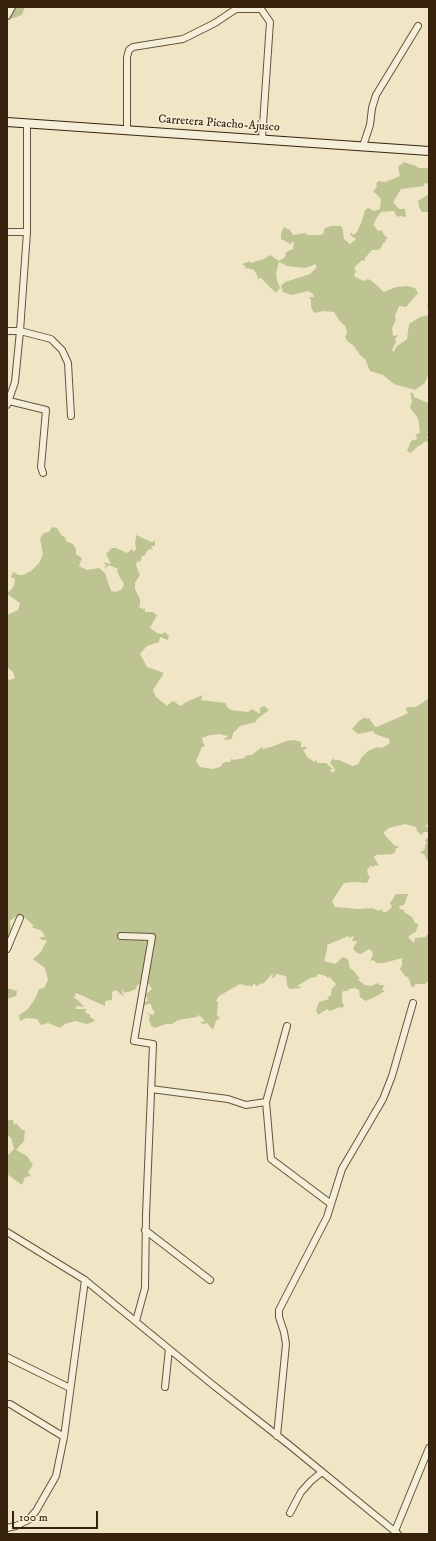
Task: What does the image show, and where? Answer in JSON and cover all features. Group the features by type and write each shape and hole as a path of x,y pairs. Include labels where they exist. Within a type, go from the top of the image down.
{"main road":[{"name":"Carretera Picacho-Ajusco","path":"7,122 127,129 429,151"}],"street":[{"path":"7,16 12,7"},
{"path":"127,129 127,57 129,50 133,47 183,39 215,23 236,9 261,9 270,22 262,139"},
{"path":"363,146 370,125 372,108 376,95 418,26"},
{"path":"27,123 27,232 15,382 8,403 46,410 41,467 43,473"},
{"path":"7,232 27,232"},
{"path":"7,331 20,331 52,339 62,350 68,363 71,416"},
{"path":"7,949 20,918"},
{"path":"120,936 152,937 134,1041 153,1044 145,1288 136,1321"},
{"path":"277,1436 286,1344 280,1317 280,1310 327,1217 342,1169 383,1099 392,1076 413,1003"},
{"path":"287,1026 266,1102 271,1159 331,1204"},
{"path":"151,1089 228,1099 246,1105 266,1102"},
{"path":"146,1230 210,1280"},
{"path":"7,1232 85,1280 396,1533 429,1448"},
{"path":"7,1528 16,1526 28,1520 36,1511 56,1476 64,1437 85,1280"},
{"path":"165,1387 169,1349"},
{"path":"7,1357 70,1388"},
{"path":"7,1404 10,1404 64,1437"},
{"path":"290,1512 301,1492 322,1472"}],"green space":[{"path":"11,7 25,7 22,15 8,20"},
{"path":"404,162 419,168 429,168 429,184 425,183 424,186 401,189 393,202 399,209 405,209 406,217 397,217 394,211 381,212 373,227 375,226 379,231 382,230 384,235 388,238 385,240 386,242 383,243 381,248 378,250 372,250 365,258 365,261 362,260 354,268 356,271 354,276 363,281 368,279 372,281 384,292 396,287 407,286 415,288 418,293 406,307 399,306 395,316 396,320 392,328 393,336 399,335 395,339 396,342 392,350 394,352 396,347 407,339 409,324 420,317 429,315 428,375 425,383 415,390 394,384 383,375 370,371 365,359 360,355 354,346 348,342 345,337 347,333 346,327 334,312 324,311 314,313 309,297 314,297 313,294 308,291 291,295 283,292 281,286 285,282 310,274 316,268 316,264 305,268 287,266 279,262 276,273 280,288 276,293 261,278 257,279 258,277 254,270 248,268 246,269 242,264 264,259 270,255 279,261 285,257 286,252 293,249 294,241 290,244 281,239 281,233 284,227 290,230 293,235 306,233 307,235 320,235 323,234 325,228 331,226 341,226 344,239 350,244 356,239 350,235 351,233 354,235 357,232 365,210 368,208 374,211 380,209 381,199 373,191 377,187 376,184 378,181 385,182 400,176 398,167"},
{"path":"429,194 429,212 422,212 418,201"},
{"path":"410,392 414,394 414,397 428,403 429,436 426,437 429,441 423,442 423,444 418,446 410,453 407,451 411,441 417,439 416,434 420,433 418,418 410,408 412,401"},
{"path":"52,527 57,528 62,536 65,537 66,541 73,544 76,549 76,554 82,558 79,566 87,570 99,568 105,573 111,591 116,592 122,589 124,584 117,571 118,569 109,565 104,569 106,565 103,562 111,564 106,554 112,548 116,548 127,553 132,549 134,552 136,549 136,535 151,542 155,541 155,546 151,546 153,550 149,549 144,556 142,556 140,562 137,561 136,565 140,575 135,583 135,589 140,599 140,606 138,607 145,608 145,612 153,612 157,615 150,628 157,633 162,634 165,632 169,636 168,640 160,637 159,642 147,646 140,654 147,667 164,673 153,690 156,697 167,706 172,701 181,706 186,702 203,695 201,700 226,703 226,706 231,710 248,712 252,709 260,714 260,708 264,706 269,710 257,719 256,722 240,726 233,733 232,739 223,740 228,736 220,734 202,738 205,746 202,747 196,761 200,767 212,769 220,767 224,762 230,762 231,759 234,760 244,758 247,755 252,755 262,747 264,750 265,748 286,741 294,740 301,742 301,748 305,746 307,749 303,750 308,758 313,762 316,760 317,763 326,763 333,769 330,770 332,773 335,770 330,762 334,758 334,760 339,760 352,766 356,765 368,751 377,747 382,748 390,743 389,739 375,734 373,731 358,734 352,729 360,720 366,717 366,719 369,718 375,727 379,726 408,713 406,710 407,707 416,707 428,699 429,824 425,825 429,832 424,832 421,835 417,831 416,827 405,824 389,828 384,832 384,834 394,845 399,847 395,849 396,851 393,854 376,855 374,857 379,866 370,866 367,870 368,875 370,876 367,883 344,883 332,901 335,907 358,909 372,908 379,911 382,909 383,912 386,912 392,907 390,903 396,894 408,894 404,905 399,906 400,909 404,910 404,912 412,917 418,926 415,933 408,937 414,943 415,938 425,937 429,933 429,980 425,984 416,984 412,988 408,977 405,976 400,969 402,965 402,958 384,963 377,963 373,960 370,961 373,954 372,951 369,949 361,954 357,953 353,949 357,941 352,941 354,936 349,938 348,936 327,945 324,961 335,964 343,957 348,959 350,968 360,979 357,979 365,985 371,986 378,983 379,985 384,985 382,990 385,991 365,1001 360,997 359,990 355,988 349,989 348,991 343,991 343,1008 340,1007 330,1011 327,1009 318,1015 316,1010 319,1002 329,999 328,997 331,995 332,988 336,984 330,977 327,978 326,976 318,974 316,977 310,978 297,986 302,988 289,989 286,976 276,974 275,977 272,978 273,973 263,984 262,983 257,986 253,983 253,986 248,986 240,984 219,996 216,1001 218,1002 217,1016 220,1017 216,1021 213,1030 207,1023 200,1023 205,1021 199,1015 197,1017 178,1020 172,1024 166,1024 155,1028 151,1026 149,1019 150,1016 147,1013 153,1015 155,1012 152,1009 151,1004 147,1004 143,1007 143,1002 148,1001 146,994 152,989 146,980 137,985 136,989 131,991 124,993 122,989 124,997 116,990 112,992 112,1000 105,1001 105,1006 76,993 74,998 84,1007 76,1006 76,1009 87,1009 85,1011 87,1014 90,1014 90,1017 95,1021 87,1024 75,1021 65,1024 60,1028 48,1023 41,1025 37,1019 26,1018 20,1021 19,1015 27,1010 35,999 39,989 44,988 48,980 45,968 33,959 41,952 47,940 42,940 39,937 45,937 42,931 31,927 34,926 23,916 15,917 10,921 12,932 8,949 9,953 7,953 7,679 10,680 15,678 13,672 7,667 7,615 18,610 20,603 7,594 7,591 9,592 14,586 15,579 11,577 13,572 23,575 31,571 39,563 43,554 40,538 44,533 49,532"},
{"path":"429,837 429,864 424,854 420,853 425,849 425,845 427,844 425,840"},
{"path":"7,988 17,991 16,996 7,999"},
{"path":"13,1120 14,1125 16,1123 22,1130 25,1130 24,1141 16,1150 27,1156 33,1165 28,1172 31,1176 25,1177 22,1185 7,1174 7,1156 14,1149 11,1138 7,1134 7,1121"}]}
